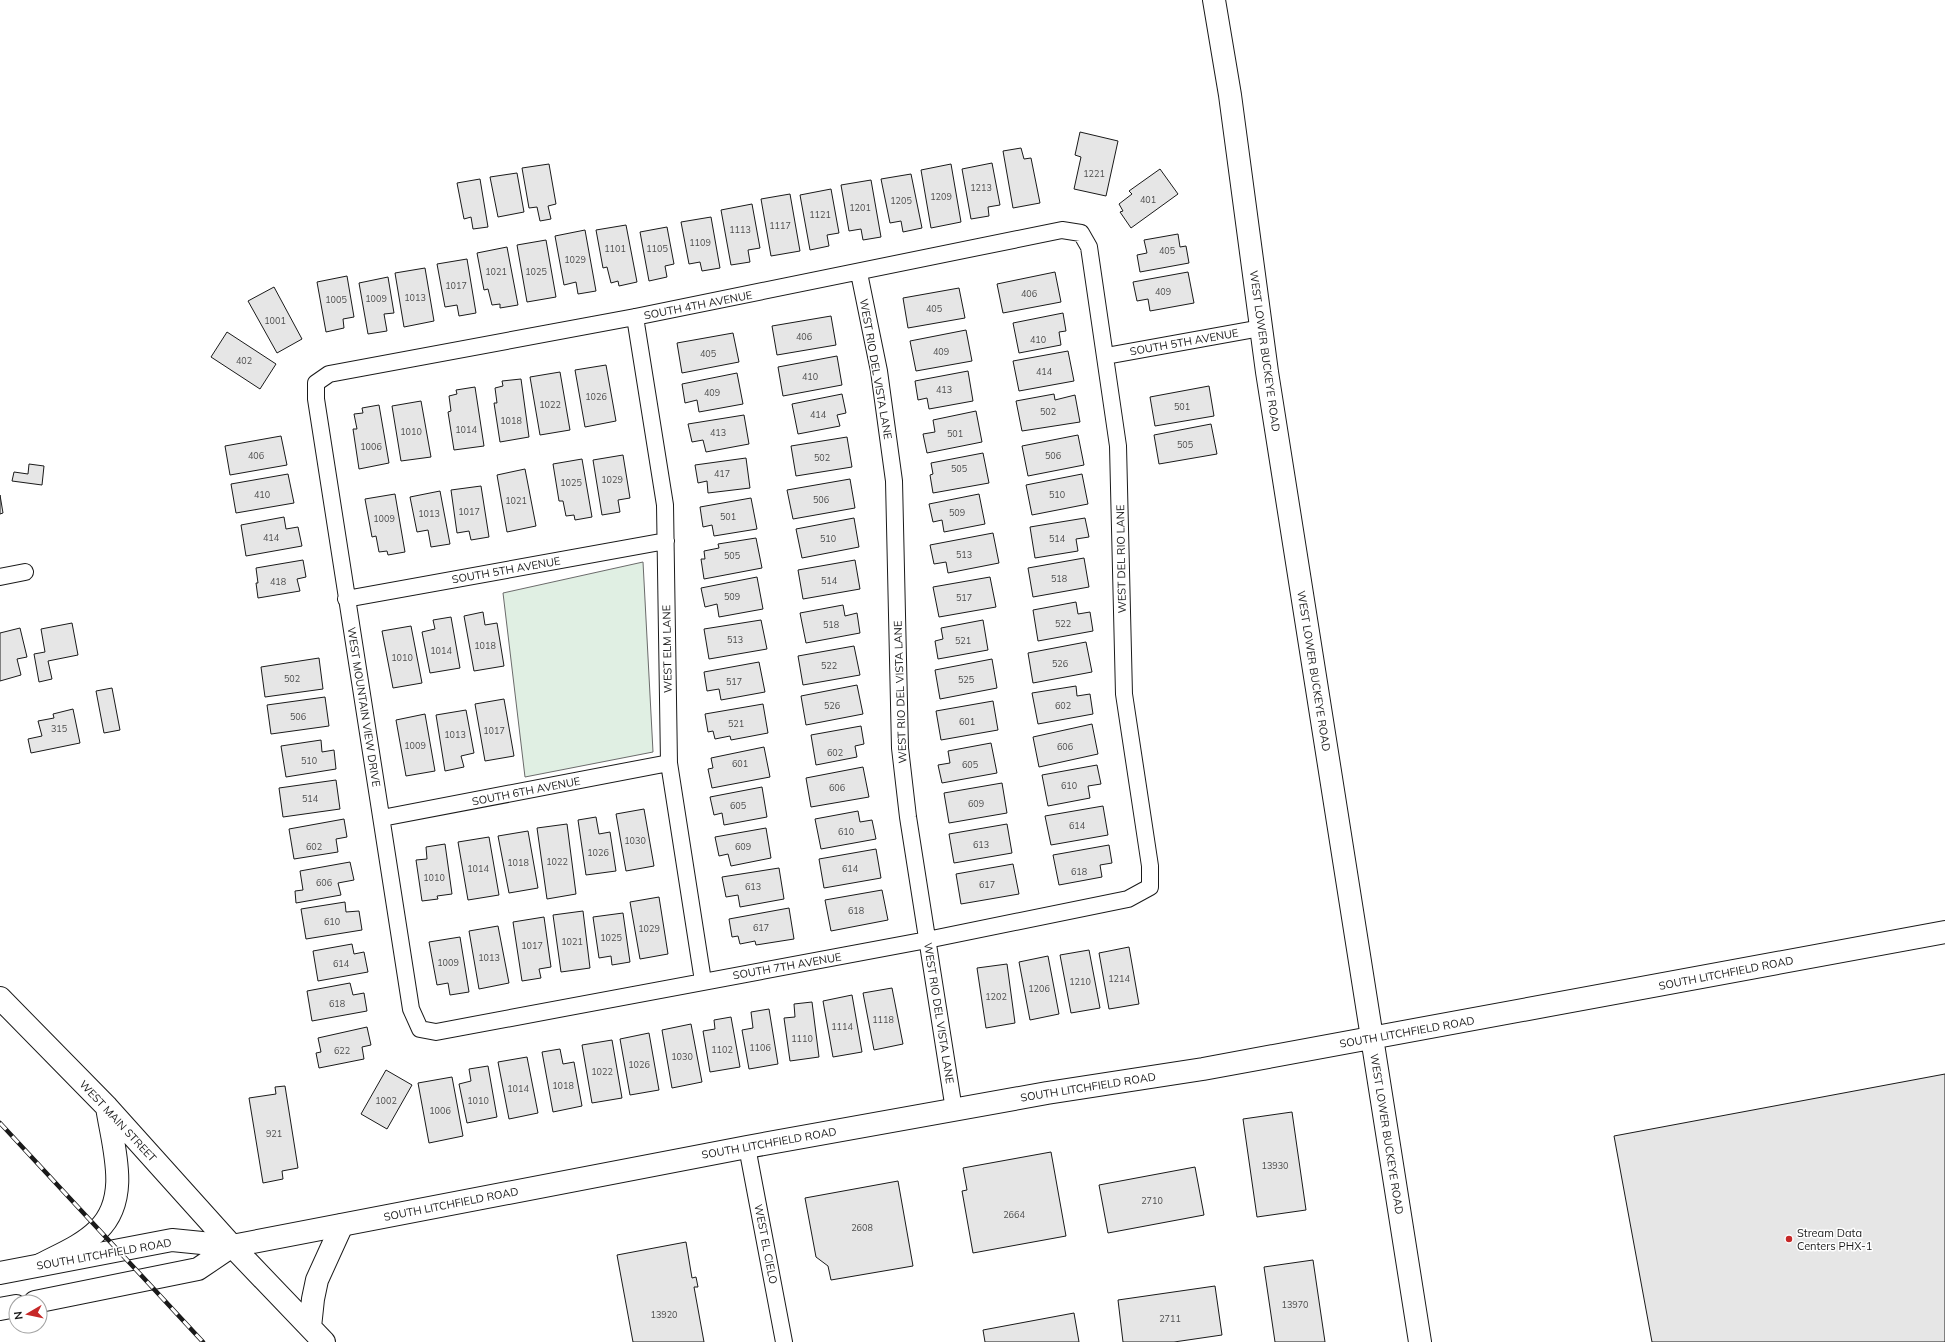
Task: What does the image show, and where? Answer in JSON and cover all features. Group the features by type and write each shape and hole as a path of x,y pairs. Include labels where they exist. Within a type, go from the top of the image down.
{"main road":[{"name":"WEST LOWER BUCKEYE ROAD","path":"1214,0 1230,95 1261,328 1420,1342"},
{"name":"SOUTH LITCHFIELD ROAD","path":"0,1273 172,1240 232,1246 747,1147 954,1110 1203,1069 1372,1039 1945,932"},
{"name":"WEST MAIN STREET","path":"0,998 107,1107 232,1246 317,1334"},
{"path":"40,1265 78,1244 98,1230 114,1204 118,1189 118,1173 107,1107"},
{"path":"317,1334 313,1299 318,1280 342,1225"},
{"name":"SOUTH LITCHFIELD ROAD","path":"48,1299 198,1269 232,1246"}],"street":[{"name":"SOUTH 4TH AVENUE","path":"316,383 329,374 635,317 859,273 1062,230 1081,233"},
{"name":"WEST DEL RIO LANE","path":"1081,233 1089,247 1106,356 1118,454 1124,694 1150,866 1150,886"},
{"name":"WEST RIO DEL VISTA LANE","path":"859,273 879,371 894,481 900,748 908,817 954,1110"},
{"name":"WEST ELM LANE","path":"635,317 665,504 669,763 702,981"},
{"name":"SOUTH 5TH AVENUE","path":"1106,356 1261,328"},
{"name":"WEST MOUNTAIN VIEW DRIVE","path":"316,383 316,399 346,599 382,818 411,1009 420,1029"},
{"name":"SOUTH 5TH AVENUE","path":"346,599 666,542"},
{"path":"0,577 25,572"},
{"name":"SOUTH 6TH AVENUE","path":"382,818 669,763"},
{"name":"SOUTH 7TH AVENUE","path":"420,1029 436,1032 927,940 1128,899 1150,886"},
{"name":"WEST EL CIELO","path":"747,1147 784,1342"}],"green space":[{"path":"643,562 653,752 525,777 503,593"}],"building":[{"path":"1080,132 1118,141 1106,196 1074,189 1081,157 1075,155"},
{"path":"1021,148 1024,159 1031,158 1040,203 1013,208 1003,151"},
{"path":"992,163 1000,205 988,207 989,216 971,219 962,169"},
{"path":"549,164 556,204 548,206 551,219 540,221 537,207 529,208 522,168"},
{"path":"951,164 961,222 931,228 921,170"},
{"path":"1160,169 1178,194 1131,228 1120,212 1123,211 1119,204 1132,194 1129,191"},
{"path":"517,173 524,212 498,217 490,177"},
{"path":"911,174 922,228 903,232 901,221 890,223 881,179"},
{"path":"480,179 488,227 473,229 471,217 464,219 457,183"},
{"path":"871,180 881,237 863,240 861,229 849,231 841,185"},
{"path":"831,189 839,233 827,235 829,246 810,250 800,195"},
{"path":"790,194 800,251 771,256 761,199"},
{"path":"752,204 760,248 748,250 750,262 731,265 721,210"},
{"path":"711,217 720,268 702,271 700,262 689,264 681,222"},
{"path":"626,225 637,282 619,286 618,281 611,283 607,267 603,268 596,230"},
{"path":"667,227 674,264 665,266 667,277 649,281 640,232"},
{"path":"585,230 596,291 578,294 576,282 564,285 555,236"},
{"path":"1178,234 1180,247 1186,246 1189,263 1140,272 1137,255 1147,253 1144,240"},
{"path":"546,240 556,297 527,302 517,245"},
{"path":"507,247 518,305 500,308 500,304 492,305 488,289 484,290 477,253"},
{"path":"467,259 476,313 459,316 457,305 445,307 437,264"},
{"path":"425,268 434,321 404,327 395,273"},
{"path":"1055,272 1061,302 1003,313 997,284"},
{"path":"1188,272 1194,303 1150,311 1148,299 1137,301 1133,282"},
{"path":"347,276 354,317 343,319 344,328 326,332 317,282"},
{"path":"388,277 394,313 384,314 387,331 368,334 359,283"},
{"path":"274,287 302,339 277,353 248,301"},
{"path":"959,288 965,318 908,328 903,298"},
{"path":"1063,313 1066,331 1059,332 1061,345 1019,353 1013,323"},
{"path":"831,316 836,345 777,355 772,326"},
{"path":"966,330 972,361 916,371 910,341"},
{"path":"227,332 276,364 260,389 211,357"},
{"path":"733,333 739,362 682,373 677,343"},
{"path":"1068,351 1074,381 1019,391 1013,361"},
{"path":"837,356 842,385 783,396 778,367"},
{"path":"606,365 616,421 585,427 575,370"},
{"path":"968,371 973,401 929,409 927,398 918,400 915,381"},
{"path":"560,372 570,430 540,435 530,377"},
{"path":"737,373 743,404 699,412 697,400 685,403 682,384"},
{"path":"521,379 529,437 500,442 494,403 497,403 495,388 503,386 502,381"},
{"path":"1209,386 1214,416 1155,426 1150,397"},
{"path":"475,387 484,446 454,450 448,412 451,411 449,396 457,394 456,390"},
{"path":"842,394 846,413 837,415 840,426 798,434 792,404"},
{"path":"1054,394 1055,400 1075,395 1080,422 1022,431 1016,401"},
{"path":"421,401 431,457 401,461 392,406"},
{"path":"379,405 389,463 359,469 353,429 357,429 354,414 363,413 362,408"},
{"path":"976,411 982,442 927,453 923,434 935,432 933,420"},
{"path":"744,415 749,444 706,452 703,440 692,442 688,424"},
{"path":"1211,424 1217,454 1159,464 1154,435"},
{"path":"1078,435 1084,465 1028,476 1022,446"},
{"path":"281,436 287,465 230,475 225,446"},
{"path":"847,437 852,467 796,476 791,446"},
{"path":"983,453 989,483 933,493 930,475 933,474 931,463"},
{"path":"623,455 630,498 618,500 620,512 602,515 593,460"},
{"path":"746,458 750,488 708,493 707,481 698,483 695,465"},
{"path":"582,459 592,517 575,520 574,515 566,516 563,501 559,501 553,464"},
{"path":"29,464 44,466 42,485 12,481 14,472 28,474"},
{"path":"525,469 536,526 507,532 497,475"},
{"path":"288,474 294,503 236,513 231,484"},
{"path":"1082,474 1088,504 1032,515 1026,485"},
{"path":"850,479 855,508 793,519 787,490"},
{"path":"481,486 489,537 471,540 469,531 457,533 451,490"},
{"path":"440,491 450,544 431,547 428,530 417,532 410,497"},
{"path":"395,494 405,552 388,555 387,551 379,552 376,536 372,537 365,499"},
{"path":"979,494 985,524 944,532 942,520 933,522 929,504"},
{"path":"0,495 3,513 0,514"},
{"path":"751,498 757,529 714,536 712,525 703,527 700,507"},
{"path":"284,517 286,529 298,527 302,546 246,556 241,525"},
{"path":"854,518 859,547 802,558 796,529"},
{"path":"1085,518 1089,537 1076,539 1078,551 1035,558 1030,527"},
{"path":"993,533 999,563 948,573 946,562 934,564 930,545"},
{"path":"756,538 762,568 704,579 701,559 705,559 704,551 719,548 718,544"},
{"path":"1084,558 1089,587 1033,597 1028,568"},
{"path":"303,560 306,577 297,579 300,591 258,598 256,568"},
{"path":"855,560 860,589 803,599 798,570"},
{"path":"757,577 763,609 719,617 717,604 705,607 701,588"},
{"path":"990,577 996,607 939,617 933,587"},
{"path":"1076,602 1078,614 1090,612 1093,631 1038,641 1033,610"},
{"path":"843,605 845,616 857,613 860,633 806,643 800,613"},
{"path":"483,612 485,625 497,623 504,666 474,671 464,616"},
{"path":"451,617 460,668 430,673 422,632 435,629 433,620"},
{"path":"761,620 767,649 709,659 704,629"},
{"path":"983,620 988,650 938,659 935,641 943,639 941,628"},
{"path":"72,623 78,655 48,661 52,679 39,682 34,654 45,652 41,629"},
{"path":"411,626 422,683 393,688 382,631"},
{"path":"20,628 27,657 17,659 21,675 0,681 0,633"},
{"path":"1086,642 1092,672 1033,683 1028,653"},
{"path":"854,646 860,675 803,685 798,656"},
{"path":"319,658 323,689 265,697 261,667"},
{"path":"992,659 997,688 940,699 935,670"},
{"path":"759,662 765,692 721,700 719,689 707,691 704,672"},
{"path":"857,685 863,714 806,725 801,696"},
{"path":"1076,686 1077,696 1090,694 1093,714 1038,724 1032,693"},
{"path":"112,688 120,730 104,733 96,691"},
{"path":"325,697 329,726 271,734 267,705"},
{"path":"504,699 514,756 485,761 475,704"},
{"path":"993,701 998,730 941,740 936,711"},
{"path":"763,704 768,733 731,740 730,736 715,739 713,731 708,732 705,714"},
{"path":"73,709 80,743 31,753 28,739 42,736 38,721 54,718 53,714"},
{"path":"466,710 474,753 461,756 464,767 445,771 436,715"},
{"path":"425,714 435,771 406,776 396,720"},
{"path":"1092,724 1098,754 1039,767 1033,737"},
{"path":"861,726 864,744 855,746 857,757 816,765 811,735"},
{"path":"321,740 322,752 334,750 336,769 286,777 281,746"},
{"path":"991,743 997,773 942,783 938,765 950,763 948,751"},
{"path":"764,747 770,777 712,788 708,769 713,768 711,758"},
{"path":"1097,765 1101,784 1088,786 1090,798 1048,806 1042,775"},
{"path":"863,767 869,797 811,807 806,778"},
{"path":"336,780 340,809 283,817 279,788"},
{"path":"1002,783 1007,813 949,823 944,793"},
{"path":"762,787 767,817 724,825 722,813 714,815 710,797"},
{"path":"1103,806 1108,835 1051,845 1045,816"},
{"path":"644,809 654,866 626,871 616,814"},
{"path":"858,811 860,822 872,820 876,839 821,849 815,819"},
{"path":"596,817 599,834 610,832 616,871 586,875 578,820"},
{"path":"344,819 347,837 336,839 338,852 294,859 289,829"},
{"path":"567,824 576,894 547,899 537,828"},
{"path":"1007,824 1012,853 954,863 949,834"},
{"path":"766,828 771,858 731,866 728,854 719,856 715,837"},
{"path":"528,831 538,888 509,893 498,836"},
{"path":"489,837 499,895 468,900 458,842"},
{"path":"445,844 452,894 437,896 438,899 422,901 416,860 427,859 426,847"},
{"path":"1109,845 1112,863 1100,865 1102,877 1059,885 1053,855"},
{"path":"876,849 881,878 824,888 819,859"},
{"path":"350,862 354,880 338,883 341,895 296,903 295,891 303,890 300,871"},
{"path":"1013,864 1019,894 961,904 956,874"},
{"path":"779,868 784,899 740,907 738,895 726,897 722,877"},
{"path":"882,890 888,920 831,931 825,900"},
{"path":"659,897 668,954 640,959 630,902"},
{"path":"345,902 346,912 359,911 362,930 306,939 301,909"},
{"path":"789,908 794,939 756,945 755,941 740,944 738,936 732,937 729,919"},
{"path":"583,911 590,968 561,972 553,915"},
{"path":"623,913 630,962 612,965 611,956 599,958 593,917"},
{"path":"544,917 551,967 539,969 541,978 522,981 513,922"},
{"path":"498,926 509,983 479,989 469,931"},
{"path":"460,937 469,992 450,995 448,983 437,985 429,942"},
{"path":"352,944 354,954 364,952 368,972 318,981 313,951"},
{"path":"1129,947 1139,1004 1109,1009 1099,953"},
{"path":"1089,950 1100,1008 1071,1013 1060,955"},
{"path":"1048,956 1059,1014 1030,1020 1019,962"},
{"path":"1007,964 1015,1023 986,1028 977,968"},
{"path":"350,983 353,995 364,993 367,1011 312,1021 307,991"},
{"path":"892,988 903,1044 874,1050 863,993"},
{"path":"852,995 862,1052 833,1057 823,1001"},
{"path":"812,1002 819,1057 790,1061 784,1018 795,1017 794,1004"},
{"path":"769,1009 778,1064 749,1069 742,1030 753,1028 751,1012"},
{"path":"731,1017 740,1067 710,1072 703,1031 715,1029 714,1020"},
{"path":"691,1024 702,1082 672,1088 662,1030"},
{"path":"367,1027 371,1045 362,1047 364,1059 319,1068 316,1053 321,1052 318,1038"},
{"path":"649,1033 659,1090 630,1095 620,1039"},
{"path":"612,1040 622,1098 592,1103 582,1045"},
{"path":"560,1049 563,1064 574,1062 582,1106 553,1112 542,1052"},
{"path":"527,1057 538,1113 509,1119 498,1062"},
{"path":"488,1066 497,1117 467,1123 459,1084 471,1081 469,1069"},
{"path":"386,1070 412,1085 387,1129 361,1114"},
{"name":"Stream Data Centers PHX-1","path":"1945,1074 1945,1342 1652,1342 1614,1136"},
{"path":"452,1077 463,1136 429,1143 418,1083"},
{"path":"285,1086 298,1168 282,1171 283,1179 263,1183 249,1098 276,1094 275,1087"},
{"path":"1292,1112 1306,1210 1257,1217 1243,1119"},
{"path":"1051,1152 1066,1236 973,1253 962,1191 967,1190 963,1168"},
{"path":"1195,1167 1204,1215 1108,1233 1099,1185"},
{"path":"898,1181 913,1266 831,1280 828,1266 816,1257 805,1198"},
{"path":"686,1242 692,1278 696,1277 698,1287 694,1287 704,1342 633,1342 617,1255"},
{"path":"1313,1260 1325,1342 1275,1342 1264,1267"},
{"path":"1215,1286 1222,1335 1174,1342 1123,1342 1118,1300"},
{"path":"1074,1313 1079,1342 985,1342 983,1330"}],"railway":[{"path":"0,1123 203,1342"}],"place":[{"name":"Stream Data Centers PHX-1","path":"1789,1239"}]}
